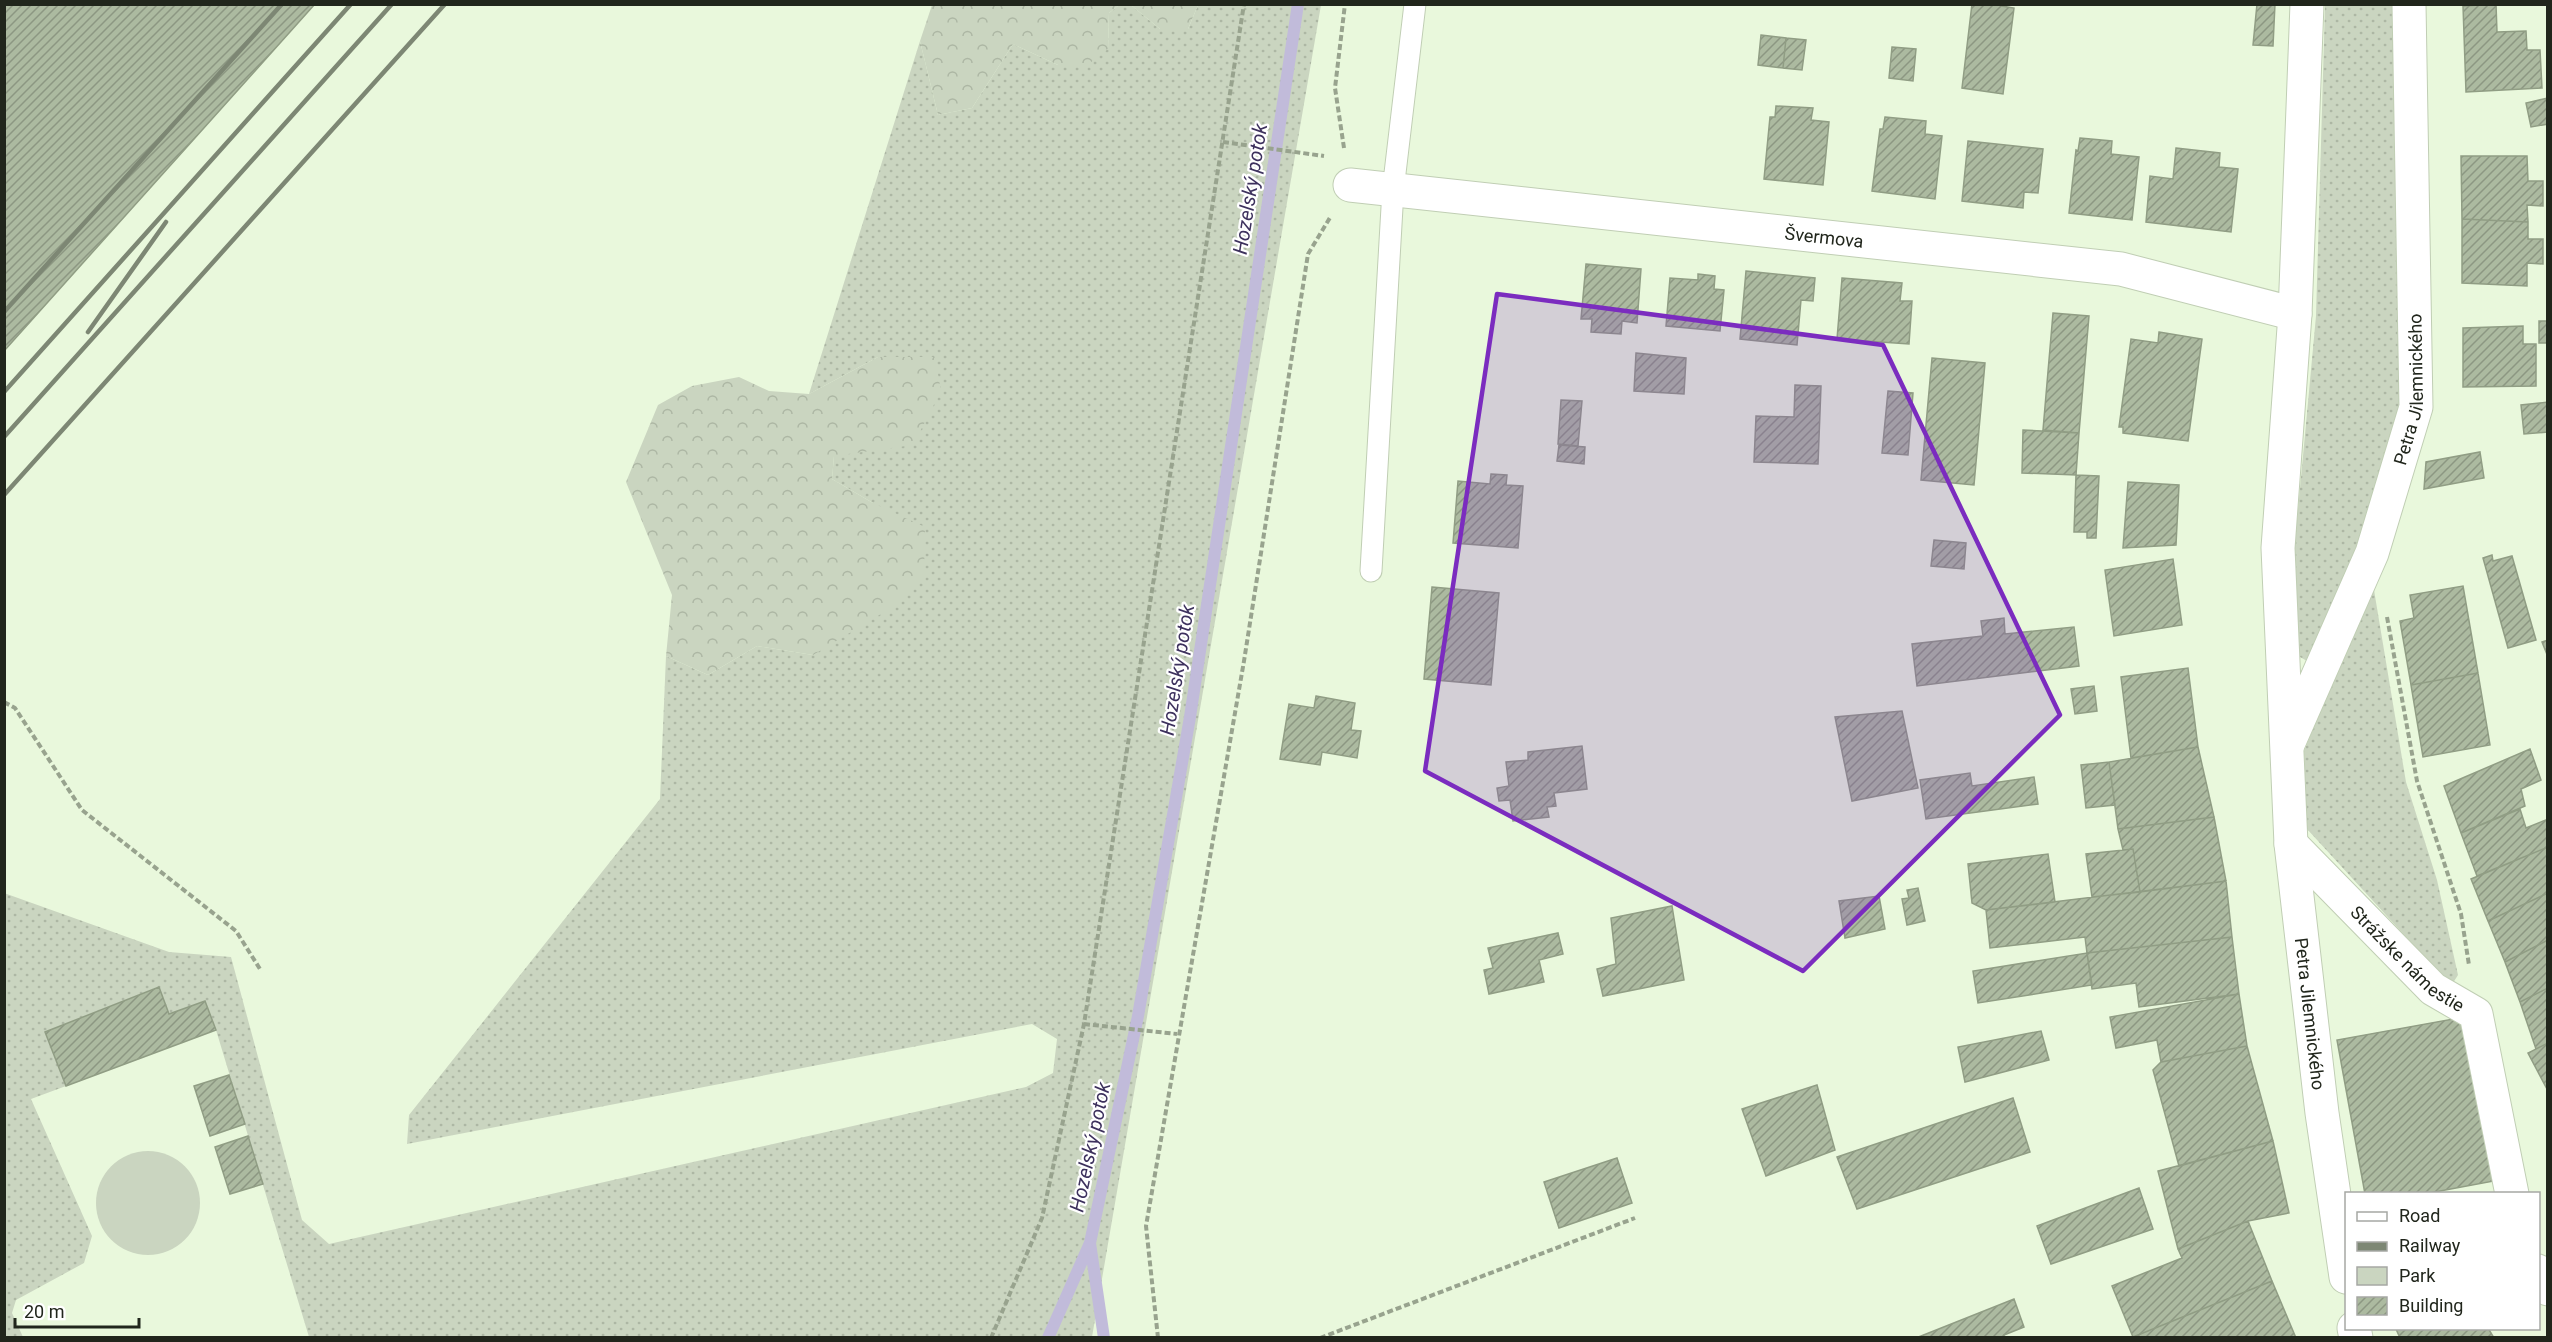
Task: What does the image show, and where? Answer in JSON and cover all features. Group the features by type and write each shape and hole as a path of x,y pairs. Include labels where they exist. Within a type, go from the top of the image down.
{"street":[{"name":"Petra Jilemnického","path":"2307,4 2295,314 2278,548 2285,751 2291,844 2322,1113 2345,1270"},
{"name":"Petra Jilemnického","path":"2285,751 2372,553 2416,407 2409,4"},
{"name":"Švermova","path":"1348,172 1393,190 2121,269 2295,314"},
{"name":"Strážske námestie","path":"2291,844 2433,989 2476,1014 2512,1192"}],"lane":[{"path":"1371,571 1393,190 1415,4"}],"path":[{"path":"991,1338 1042,1218 1084,1024 1244,4"},
{"path":"1158,1338 1146,1226 1244,661 1308,254 1348,172 1335,88 1345,4"},
{"path":"1223,142 1348,172"},
{"path":"2387,616 2417,781 2461,915 2476,1014"},
{"path":"4,702 15,708 82,810 237,931 260,969"},
{"path":"1084,1024 1178,1035"},
{"path":"1320,1338 1635,1218"}],"highlighted area":[{"path":"1497,294 1883,345 2060,715 1803,971 1425,771"}],"green space":[{"path":"932,4 1119,5 1109,13 1108,49 1086,66 1058,65 1013,44 972,108 938,115 920,41"},
{"path":"1119,5 1131,5 1160,29 1188,29 1198,5 1321,5 1092,1337 309,1337 216,1030 205,1002 169,1014 158,987 45,1032 66,1086 31,1099 92,1236 84,1263 16,1300 12,1313 23,1337 5,1337 4,893 169,952 231,957 302,1220 329,1244 1026,1087 1053,1073 1057,1039 1032,1024 407,1144 409,1115 660,799 666,656 708,675 757,646 813,655 873,503 832,479 834,456 878,357 809,394 920,41 938,115 972,108 1013,44 1058,65 1108,49 1109,13"},
{"path":"1131,5 1198,5 1188,29 1160,29"},
{"path":"2325,5 2401,5 2402,407 2376,502 2307,661 2293,653 2294,553 2316,316"},
{"path":"878,357 935,357 941,391 913,445 834,456 832,479 873,503 925,527 924,577 886,611 813,655 757,646 708,675 666,656 672,595 626,482 658,405 692,386 739,377 769,391 809,394"},
{"path":"2374,590 2406,782 2437,880 2458,975 2451,986 2307,829 2304,751 2368,595"},
{"path":"148,1151 168,1155 185,1166 196,1183 200,1203 196,1223 185,1240 168,1251 148,1255 128,1251 111,1240 100,1223 96,1203 100,1183 111,1166 128,1155"}],"building":[{"path":"4,4 315,4 4,351"},
{"path":"1972,4 2002,4 2002,6 2014,8 2003,94 1962,88"},
{"path":"2257,4 2275,4 2273,46 2253,45"},
{"path":"2496,4 2497,32 2526,31 2527,50 2540,50 2542,88 2466,92 2463,6"},
{"path":"1761,35 1786,38 1783,68 1758,65"},
{"path":"1786,38 1806,40 1802,70 1783,68"},
{"path":"1892,47 1916,49 1913,81 1889,78"},
{"path":"2548,98 2548,124 2531,127 2526,103"},
{"path":"1776,106 1813,108 1811,120 1829,122 1823,185 1764,179 1770,117 1775,117"},
{"path":"1885,117 1926,121 1925,134 1942,136 1935,199 1872,191 1880,129 1883,129"},
{"path":"2080,138 2112,141 2111,154 2139,157 2132,220 2069,213 2076,150 2078,151"},
{"path":"1968,141 2043,149 2038,193 2024,192 2023,208 1962,201"},
{"path":"2176,148 2220,153 2219,167 2238,169 2231,232 2146,222 2150,176 2173,179"},
{"path":"2461,156 2527,156 2528,181 2543,181 2543,206 2527,205 2528,222 2462,219"},
{"path":"2462,219 2528,222 2528,239 2543,239 2543,264 2527,263 2527,286 2462,283"},
{"path":"1586,264 1641,269 1637,323 1622,321 1621,334 1591,332 1592,319 1581,319"},
{"path":"1746,271 1815,278 1813,301 1801,300 1797,345 1740,339"},
{"path":"1698,274 1715,276 1714,289 1724,290 1720,331 1666,326 1670,278 1698,280"},
{"path":"1842,278 1902,283 1900,301 1912,301 1909,344 1837,339"},
{"path":"2053,313 2089,316 2079,433 2043,430"},
{"path":"2539,321 2548,321 2548,343 2539,343"},
{"path":"2523,326 2523,344 2536,344 2536,386 2463,387 2463,328"},
{"path":"2159,332 2202,339 2188,441 2123,433 2123,427 2119,427 2131,339 2158,343"},
{"path":"1636,353 1686,358 1684,394 1634,391"},
{"path":"1932,358 1985,363 1974,485 1921,480"},
{"path":"1795,385 1821,386 1818,464 1754,462 1756,416 1794,417"},
{"path":"1888,391 1913,393 1908,455 1882,453"},
{"path":"1561,400 1582,401 1578,446 1558,444"},
{"path":"2548,402 2548,432 2524,434 2521,405"},
{"path":"2023,430 2079,433 2076,475 2022,473"},
{"path":"1559,445 1585,447 1584,464 1557,461"},
{"path":"2480,452 2484,478 2424,489 2426,462"},
{"path":"1491,474 1507,475 1506,485 1523,486 1518,548 1453,543 1458,481 1490,484"},
{"path":"2076,475 2099,476 2096,538 2087,538 2087,532 2074,532"},
{"path":"2128,482 2179,485 2176,545 2123,548"},
{"path":"1934,540 1966,543 1964,569 1931,566"},
{"path":"2492,555 2493,561 2512,556 2536,640 2508,648 2483,558"},
{"path":"2173,559 2182,625 2114,636 2105,570"},
{"path":"2463,586 2478,673 2411,685 2400,621 2414,618 2410,595"},
{"path":"1432,587 1499,593 1491,685 1424,679"},
{"path":"2004,618 2005,634 2074,627 2079,666 1917,686 1912,644 1983,636 1981,621"},
{"path":"2548,640 2548,657 2542,642"},
{"path":"2188,668 2198,747 2131,758 2121,677"},
{"path":"2478,673 2490,745 2423,757 2411,685"},
{"path":"2094,686 2097,711 2075,714 2071,689"},
{"path":"1316,696 1355,703 1351,730 1361,731 1357,758 1322,752 1320,765 1280,759 1289,704 1314,708"},
{"path":"1902,711 1918,788 1852,801 1835,717"},
{"path":"1582,746 1587,789 1554,793 1556,806 1547,807 1549,817 1513,821 1510,800 1499,801 1497,788 1509,786 1506,762 1528,760 1528,752"},
{"path":"2198,747 2214,817 2118,829 2109,762"},
{"path":"2530,749 2541,780 2521,789 2525,806 2461,833 2444,786"},
{"path":"2109,762 2115,805 2086,808 2081,765"},
{"path":"1970,773 1972,786 2034,777 2038,804 1926,819 1920,780"},
{"path":"2520,809 2526,828 2548,819 2548,847 2477,876 2461,833"},
{"path":"2214,817 2226,881 2140,892 2133,849 2123,850 2118,829"},
{"path":"2548,847 2548,893 2488,921 2471,879"},
{"path":"2133,849 2140,892 2092,897 2086,854"},
{"path":"2048,854 2055,902 1986,910 1972,903 1968,864"},
{"path":"2226,881 2232,937 2087,953 2085,937 1990,948 1986,910"},
{"path":"1918,888 1925,921 1907,925 1902,899 1909,898 1907,890"},
{"path":"2548,893 2548,940 2505,962 2488,921"},
{"path":"1879,896 1885,929 1845,938 1839,901"},
{"path":"1672,906 1684,980 1603,996 1597,969 1616,964 1611,918"},
{"path":"1558,933 1563,954 1539,960 1544,982 1489,994 1484,970 1493,968 1488,948"},
{"path":"2232,937 2239,994 2139,1007 2136,983 2092,989 2087,953"},
{"path":"2548,940 2548,988 2520,1002 2505,962"},
{"path":"2087,953 2092,985 1978,1003 1973,971"},
{"path":"159,987 169,1014 205,1001 216,1030 66,1086 45,1032"},
{"path":"2548,988 2548,1043 2536,1049 2520,1002"},
{"path":"2239,994 2247,1046 2161,1062 2157,1040 2116,1048 2110,1017"},
{"path":"2464,1017 2494,1181 2435,1192 2365,1192 2337,1040"},
{"path":"2041,1031 2049,1060 1965,1082 1958,1047"},
{"path":"2548,1043 2548,1091 2528,1053"},
{"path":"2247,1046 2273,1141 2179,1166 2153,1070 2161,1062"},
{"path":"229,1075 245,1124 210,1136 194,1086"},
{"path":"1817,1085 1835,1150 1766,1176 1742,1109"},
{"path":"2013,1098 2030,1152 1857,1209 1837,1157"},
{"path":"248,1136 263,1184 230,1194 215,1147"},
{"path":"2273,1141 2289,1213 2248,1221 2178,1249 2158,1171"},
{"path":"1617,1158 1632,1203 1559,1228 1544,1182"},
{"path":"2139,1188 2153,1229 2051,1264 2037,1226"},
{"path":"2248,1221 2272,1281 2133,1337 2112,1286 2182,1258 2178,1249"},
{"path":"2272,1281 2296,1338 2133,1337"},
{"path":"2014,1299 2024,1327 2004,1335 2005,1338 1916,1338"},
{"path":"2396,1330 2489,1330 2494,1338 2400,1338"}],"waterway":[{"name":"Hozelský potok","path":"1104,1338 1090,1243 1138,1016 1190,717 1298,4"},
{"path":"1048,1338 1090,1243"}],"railway":[{"path":"4,312 282,4"},
{"path":"4,392 351,4"},
{"path":"4,437 392,4"},
{"path":"4,495 445,4"},
{"path":"88,332 166,222"}]}
